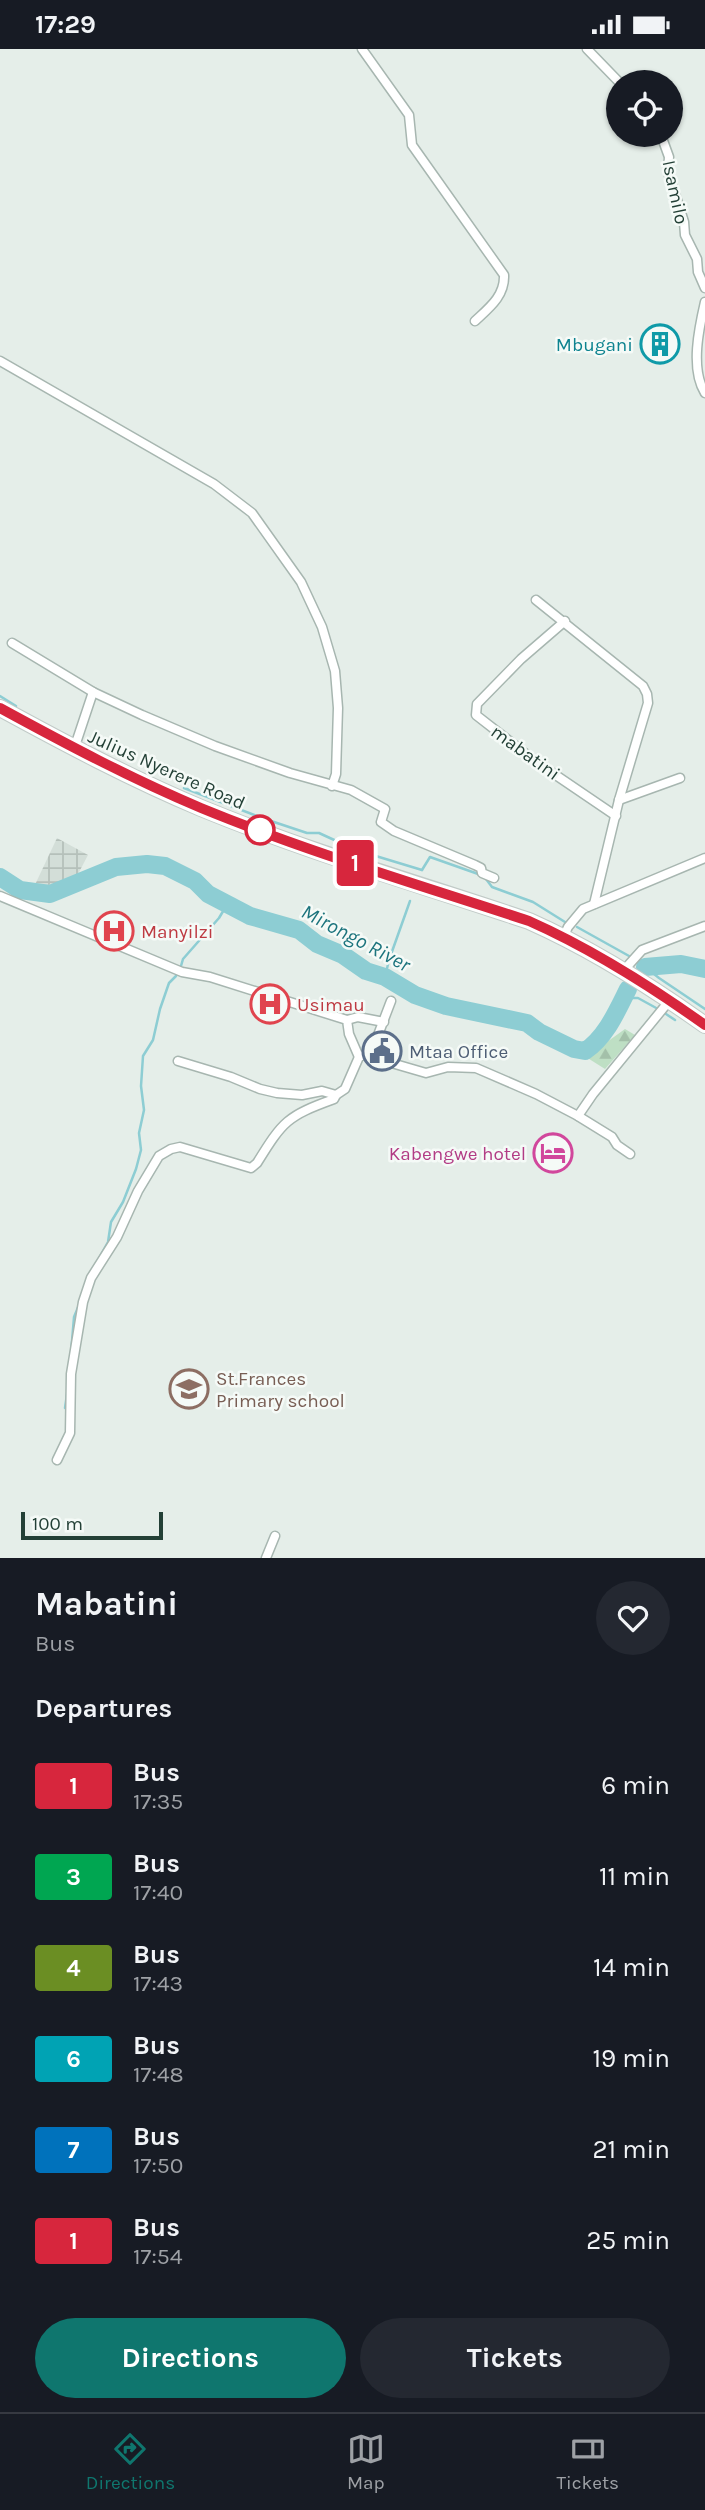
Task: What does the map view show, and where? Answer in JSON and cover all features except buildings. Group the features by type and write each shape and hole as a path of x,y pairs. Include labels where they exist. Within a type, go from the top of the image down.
{"highway":[{"name":"Julius Nyerere Road","path":"0,708 74,749 203,809 314,850 529,921 630,962 670,1000 705,1024"}],"street":[{"path":"362,49 410,115 412,145 504,275 501,293 475,321"},
{"path":"587,49 607,70"},
{"name":"Isamilo","path":"665,147 669,157 668,171 684,222 685,235 697,259 698,272 705,288"},
{"path":"705,302 696,370 705,393"},
{"path":"0,361 214,484 252,513 301,582 322,627 331,660 338,708 336,774 332,786"},
{"path":"536,600 643,686 647,694 645,714 619,800 594,904"},
{"name":"mabatini","path":"565,621 477,704 476,715 535,761 616,816"},
{"path":"12,643 93,691 142,715 215,746 309,780 351,790 385,809 382,822 394,831 475,865 482,873 494,878"},
{"path":"74,749 93,691"},
{"path":"619,800 680,778"},
{"path":"564,936 579,913 594,904 705,858"},
{"path":"0,896 181,972 210,977 347,1020 358,1017 384,1022"},
{"path":"630,962 656,943 705,926"},
{"path":"578,1116 670,1000"},
{"path":"370,1056 391,1002"},
{"path":"347,1020 348,1034 359,1057"},
{"path":"57,1460 70,1433 71,1374 83,1301 91,1278 117,1237 138,1191 159,1156 170,1149 180,1147 251,1168 288,1118 334,1099 345,1089 359,1057 364,1055 426,1073 448,1067 476,1068 578,1116 612,1137 617,1145 630,1154"},
{"path":"178,1061 268,1091 302,1095 322,1091 336,1095"},
{"path":"266,1558 275,1536"}],"shaded area":[{"path":"57,838 88,855 76,878 33,889"}],"green space":[{"path":"625,1029 635,1035 605,1069 586,1057"}],"waterway":[{"path":"0,696 16,706"},
{"path":"184,788 265,819 307,833 319,833 356,850 422,870"},
{"path":"422,870 430,857 481,875"},
{"name":"Mirongo River","path":"0,877 20,890 50,894 116,867 147,864 165,866 195,881 208,894 250,916 299,930 317,944 343,955 366,971 385,977 415,995 446,1006 527,1023 574,1049 585,1051 605,1031 628,989"},
{"path":"486,879 492,887 533,902 565,922"},
{"path":"385,977 410,901"},
{"path":"181,966 183,959 219,918 228,903"},
{"path":"577,927 647,966"},
{"name":"Mirongo River","path":"645,967 681,964 705,969"},
{"path":"652,966 654,974 705,1009"},
{"path":"98,1260 108,1242 111,1222 123,1202 136,1169 141,1150 139,1133 144,1110 141,1086 143,1056 153,1040 169,983 176,976"},
{"path":"623,998 638,998 658,1009"},
{"path":"666,1014 675,1020"},
{"path":"71,1353 74,1317 79,1305"},
{"path":"65,1408 67,1394"}],"bus line":[{"name":"1","path":"0,708 96,760 203,809 314,850 529,921 564,936 624,970 705,1025"}],"place":[{"name":"Mbugani","path":"660,344"},
{"name":"Manyilzi","path":"114,931"},
{"name":"Usimau","path":"270,1004"},
{"name":"Mtaa Office","path":"382,1051"},
{"name":"Kabengwe hotel","path":"553,1153"},
{"name":"St.Frances Primary school","path":"189,1389"}]}
